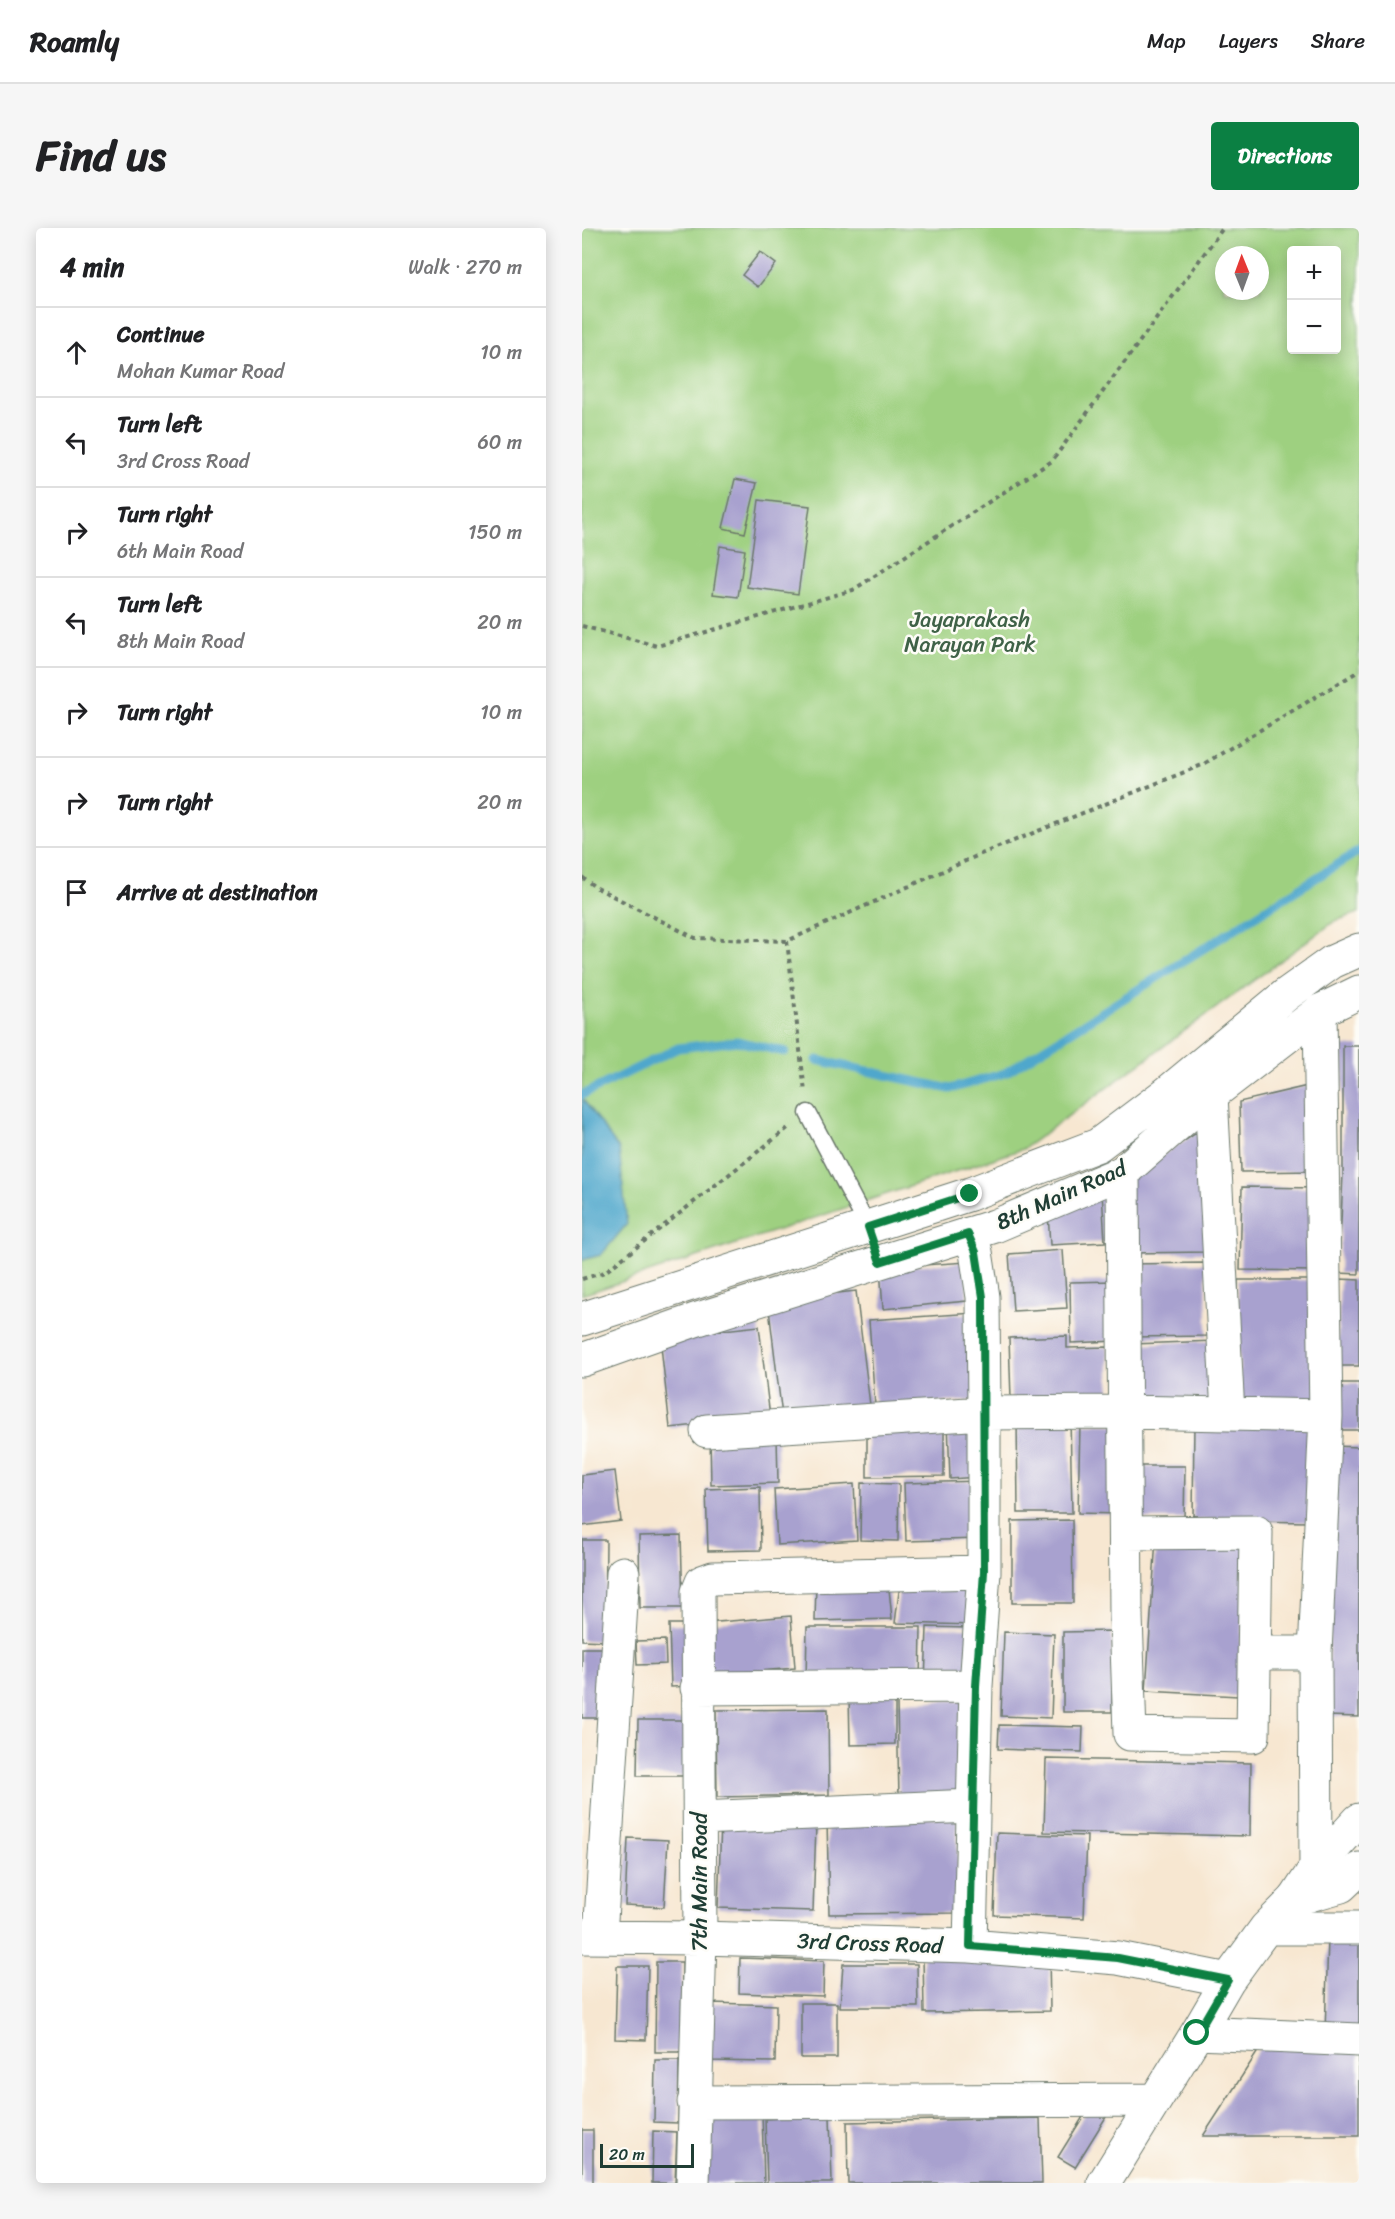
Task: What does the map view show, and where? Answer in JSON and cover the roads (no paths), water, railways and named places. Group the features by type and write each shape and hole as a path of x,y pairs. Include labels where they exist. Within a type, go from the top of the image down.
{"street":[{"path":"582,1319 970,1194 1098,1145 1167,1093 1287,994 1332,962 1359,950"},
{"name":"8th Main Road","path":"582,1360 695,1320 995,1226 1123,1172 1211,1095 1320,1011 1359,992"},
{"path":"1320,1011 1326,1416 1315,1653 1339,1874"},
{"path":"1211,1095 1228,1414"},
{"path":"1123,1172 1126,1533 1130,1734 1254,1736 1256,1532 1126,1533"},
{"path":"868,1227 880,1262"},
{"path":"968,1234 976,1252 983,1297 984,1413 984,1572 976,1686 970,1946"},
{"path":"707,1431 984,1413 1125,1412 1326,1416"},
{"name":"7th Main Road","path":"693,2183 700,1938 698,1592 702,1582 713,1578 984,1572"},
{"path":"591,1937 624,1573"},
{"path":"1255,1653 1315,1653"},
{"path":"697,1688 976,1686"},
{"path":"700,1818 972,1806"},
{"path":"1104,2183 1228,1980 1266,1929 1294,1899 1339,1874 1359,1820"},
{"path":"1266,1929 1359,1928"},
{"name":"3rd Cross Road","path":"591,1937 970,1946 1118,1958 1228,1980"},
{"path":"1197,2033 1359,2040"},
{"path":"694,2102 1154,2100"}],"lane":[{"path":"808,1113 868,1227"}],"water":[{"path":"582,1098 619,1149 627,1224 601,1255 582,1260"}],"waterway":[{"path":"817,1060 950,1089 1005,1073 1359,851"},
{"path":"582,1095 678,1048 737,1041 785,1052"}],"park label":[{"name":"Jayaprakash Narayan Park","path":"970,632"}]}
